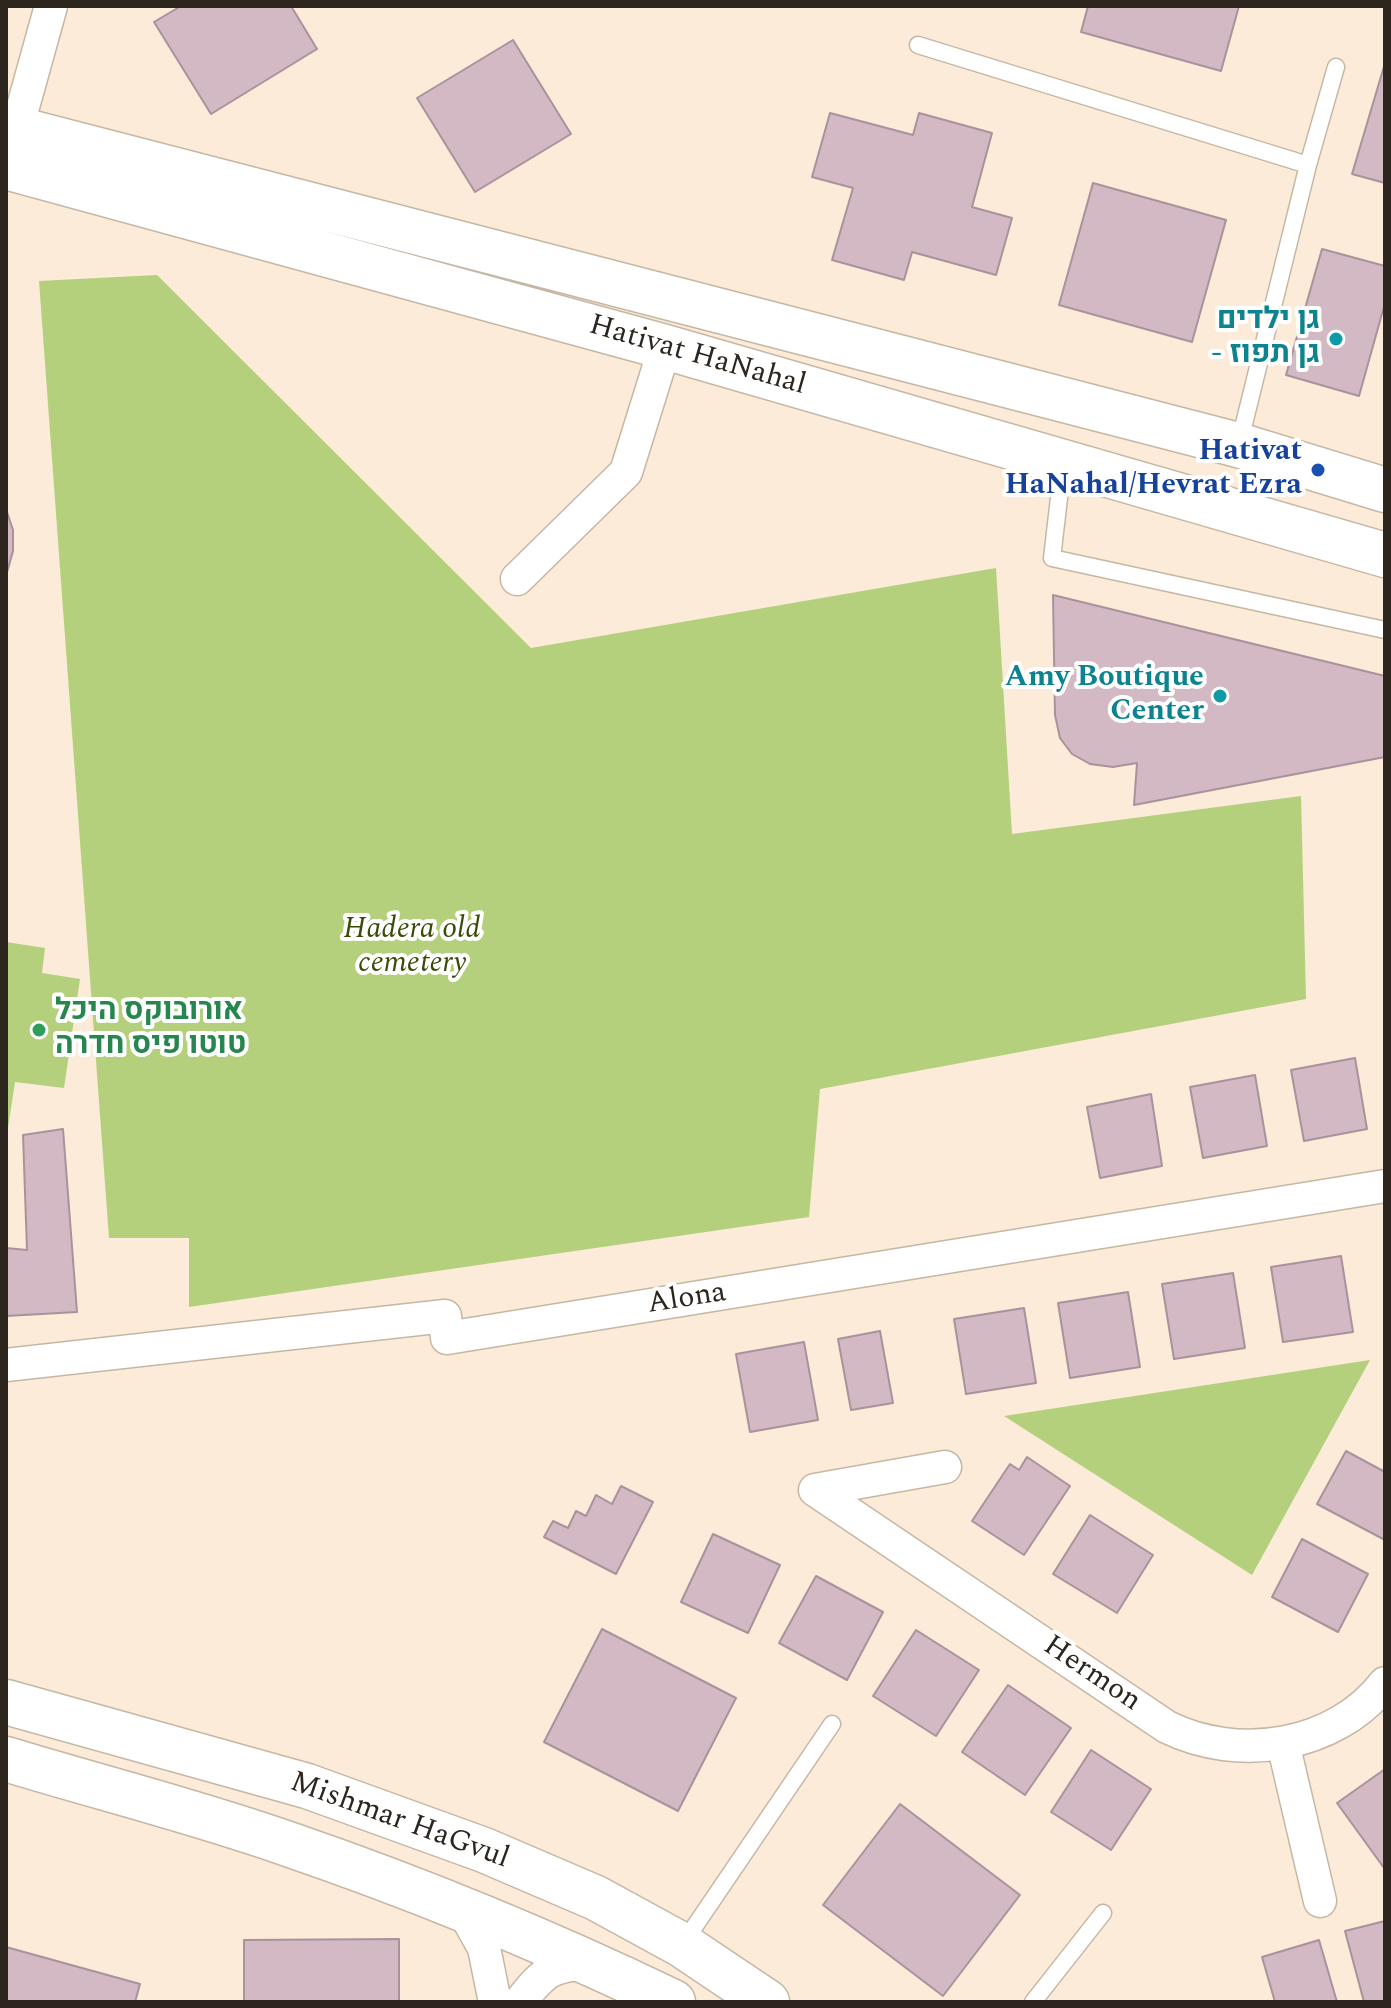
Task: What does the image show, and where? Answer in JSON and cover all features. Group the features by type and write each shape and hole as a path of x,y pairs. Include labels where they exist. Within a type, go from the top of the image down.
{"street":[{"path":"9,146 51,6"},
{"name":"Hativat HaNahal","path":"9,146 665,347 1385,555"},
{"name":"Hativat HaNahal","path":"9,146 1238,445 1385,490"},
{"path":"517,579 626,472 665,347"},
{"name":"Alona","path":"6,1365 445,1316 447,1338 1385,1186"},
{"name":"Hermon","path":"945,1467 815,1490 1167,1727 1208,1743 1257,1746 1283,1743 1333,1726 1356,1712 1385,1683"},
{"name":"Mishmar HaGvul","path":"6,1702 307,1786 454,1839 596,1898 682,1945 767,2002"},
{"path":"1283,1743 1320,1901"},
{"name":"Mishmar HaGvul","path":"6,1759 288,1844 461,1907 673,2002"},
{"path":"461,1907 484,1948 495,2002"},
{"path":"520,2002 538,1979 561,1965 591,1963"}],"lane":[{"path":"918,45 1308,165"},
{"path":"1238,445 1308,165 1336,67"},
{"path":"1063,462 1052,558 1385,630"},
{"path":"682,1945 832,1724"},
{"path":"1033,2002 1103,1913"}],"green space":[{"name":"Hadera old cemetery","path":"157,275 531,648 996,568 1012,834 1301,796 1306,999 820,1089 809,1217 189,1307 189,1238 109,1238 39,281"},
{"name":"אורובוקס היכל טוטו פיס חדרה","path":"6,942 45,948 42,973 80,979 64,1088 15,1082 6,1141"},
{"path":"1370,1360 1252,1575 1004,1416"}],"building":[{"path":"181,6 291,6 317,49 211,114 154,22"},
{"path":"1088,6 1239,6 1221,71 1081,32"},
{"path":"513,40 571,134 475,192 417,98"},
{"path":"1385,63 1385,183 1352,174"},
{"path":"830,113 913,135 919,113 992,133 972,207 1012,218 996,275 912,252 904,280 832,260 853,188 812,177"},
{"path":"1093,183 1226,220 1192,342 1059,305"},
{"name":"גן ילדים - גן תפוז","path":"1322,249 1385,266 1385,303 1359,396 1286,375"},
{"path":"6,509 13,530 13,551 6,576"},
{"name":"Amy Boutique Center","path":"1053,595 1385,676 1385,757 1134,805 1137,763 1113,767 1090,764 1072,754 1060,738 1055,715"},
{"path":"1355,1058 1367,1129 1304,1141 1291,1070"},
{"path":"1255,1075 1267,1146 1203,1158 1190,1087"},
{"path":"1151,1094 1162,1166 1100,1178 1087,1107"},
{"path":"63,1129 77,1312 6,1316 6,1248 27,1250 23,1135"},
{"path":"1341,1256 1353,1332 1283,1342 1271,1267"},
{"path":"1233,1273 1245,1348 1174,1359 1162,1284"},
{"path":"1128,1292 1140,1367 1070,1378 1058,1303"},
{"path":"1024,1308 1036,1383 966,1394 954,1319"},
{"path":"880,1331 893,1403 851,1410 838,1339"},
{"path":"804,1342 818,1420 750,1432 736,1354"},
{"path":"1346,1451 1385,1472 1385,1540 1317,1504"},
{"path":"1027,1457 1070,1486 1024,1555 972,1521 1010,1464 1019,1470"},
{"path":"621,1486 653,1502 616,1574 544,1537 553,1521 568,1528 576,1511 586,1516 596,1495 612,1504"},
{"path":"1090,1515 1153,1555 1117,1613 1053,1574"},
{"path":"713,1534 780,1565 748,1633 681,1602"},
{"path":"1302,1539 1368,1574 1338,1632 1272,1597"},
{"path":"816,1576 883,1612 847,1680 779,1643"},
{"path":"602,1629 736,1698 678,1811 544,1742"},
{"path":"916,1630 979,1670 936,1736 873,1696"},
{"path":"1008,1685 1071,1728 1025,1795 962,1752"},
{"path":"1091,1750 1151,1789 1111,1850 1051,1812"},
{"path":"1385,1769 1385,1868 1384,1868 1337,1803"},
{"path":"900,1804 1020,1895 943,1996 823,1905"},
{"path":"1385,1921 1385,2002 1364,2002 1345,1931"},
{"path":"399,1939 399,2002 244,2002 244,1940"},
{"path":"1319,1940 1337,2002 1275,2002 1262,1957"},
{"path":"6,1947 140,1984 135,2002 6,2002"}],"place":[{"name":"גן ילדים - גן תפוז","path":"1336,339"},
{"name":"Hativat HaNahal/Hevrat Ezra","path":"1318,470"},
{"name":"Amy Boutique Center","path":"1220,696"},
{"name":"אורובוקס היכל טוטו פיס חדרה","path":"39,1030"}]}
